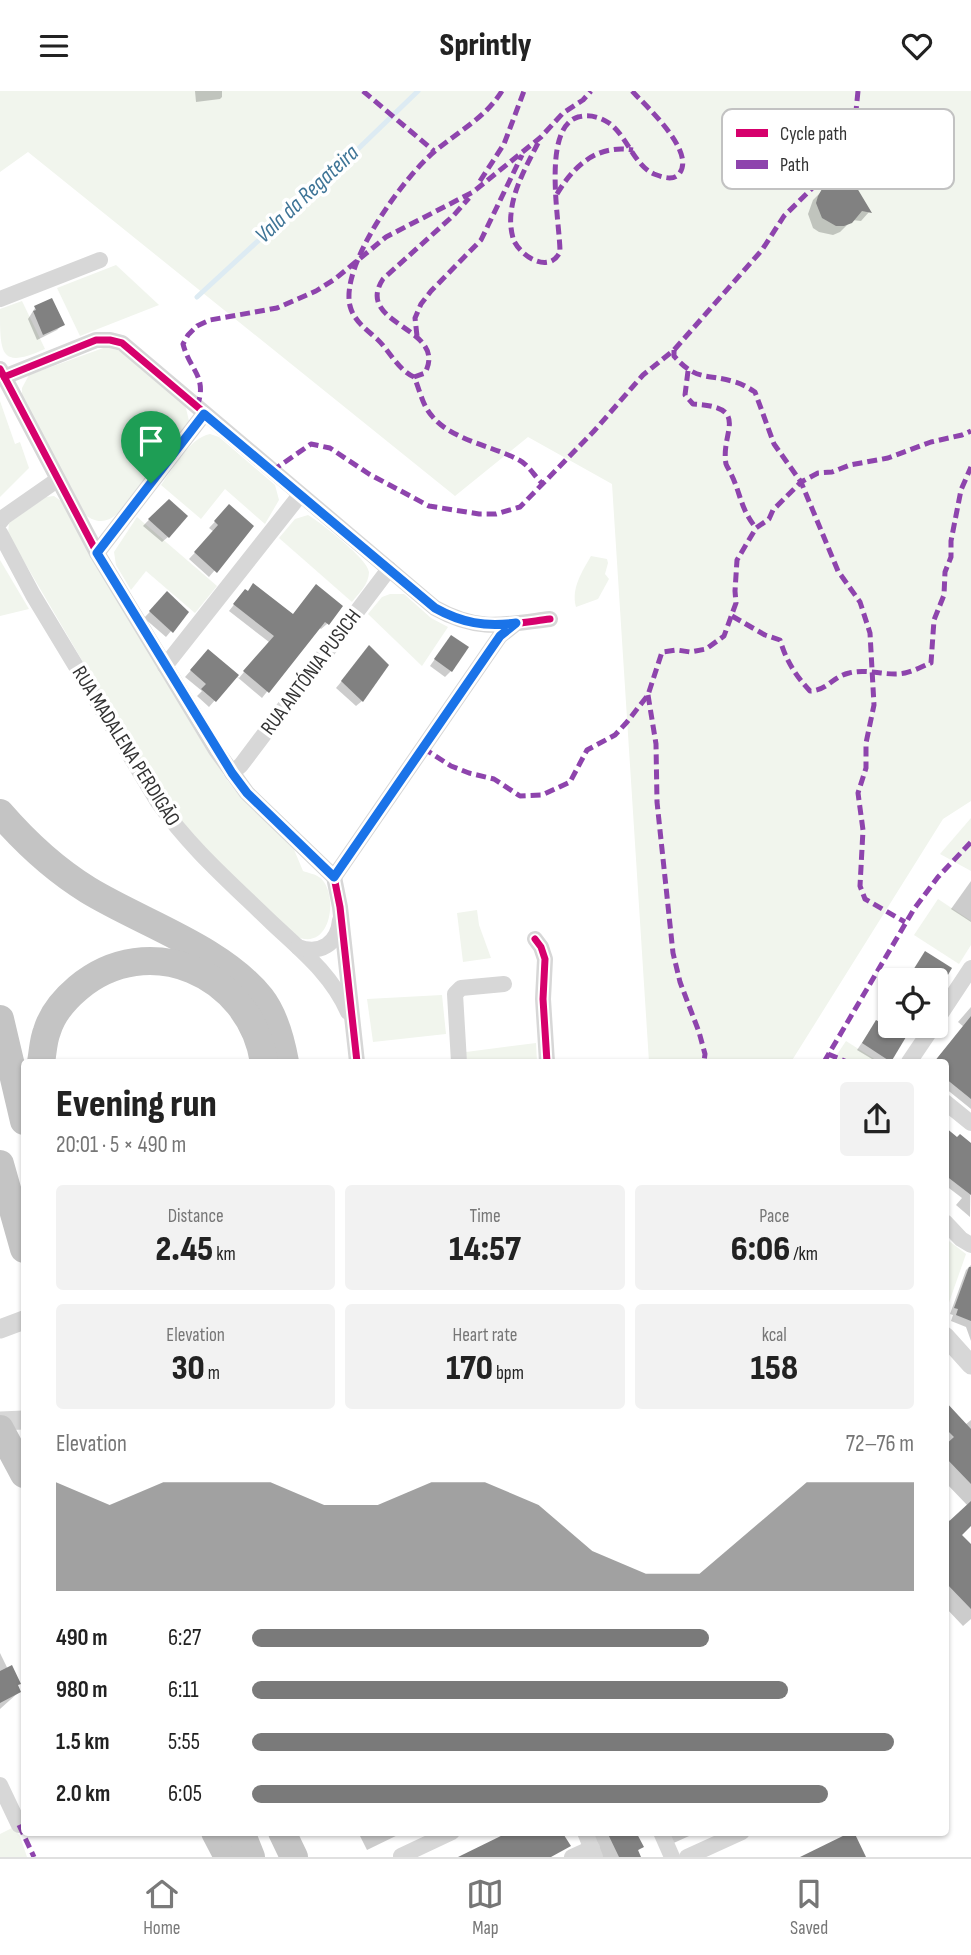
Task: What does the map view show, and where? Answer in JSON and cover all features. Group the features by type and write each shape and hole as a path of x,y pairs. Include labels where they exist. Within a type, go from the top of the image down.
{"highway":[{"path":"0,813 22,839 89,891 141,917 236,973 261,998 272,1017 281,1039 284,1059"},
{"path":"42,1059 47,1030 72,993 89,979 115,967 145,962 177,964 205,975 228,990 246,1010 256,1029 263,1059"},
{"path":"0,1019 21,1108"},
{"path":"0,1164 21,1238"},
{"path":"11,1423 21,1462"},
{"path":"217,1836 228,1857"},
{"path":"243,1836 251,1857"},
{"path":"284,1836 293,1857"}],"street":[{"path":"0,299 100,260"},
{"path":"516,623 500,636 334,877 247,793 232,773 97,553 2,373 96,340 110,339 122,343 435,608 482,626 550,619"},
{"path":"97,553 204,414"},
{"path":"0,522 57,480"},
{"path":"165,666 300,495"},
{"name":"RUA MADALENA PERDIGÃO","path":"0,533 33,596 177,829 196,851 317,965 340,993 355,1035"},
{"name":"RUA ANTÓNIA PUSICH","path":"232,773 241,765 389,569"},
{"name":"RUA MADALENA PERDIGÃO","path":"334,877 340,907 357,1059"},
{"path":"298,947 308,951 319,950 328,945 340,925 340,907"},
{"path":"535,939 545,959 543,999 547,1059"},
{"path":"948,1003 971,968"},
{"path":"458,1059 455,994 461,988 504,983"},
{"path":"911,1059 925,1038"},
{"path":"949,1105 971,1123"},
{"path":"949,1227 971,1245"},
{"path":"0,1329 21,1321"},
{"path":"949,1340 971,1365"},
{"path":"0,1785 19,1825"},
{"path":"401,1856 444,1836"},
{"path":"663,1836 672,1857"},
{"path":"687,1857 733,1836"},
{"path":"572,1857 593,1852"}],"shaded area":[{"path":"0,91 971,91 971,801 943,819 793,1059 649,1059 612,484 528,437 455,496 28,152 0,172"},
{"path":"116,265 159,305 80,336 57,288"},
{"path":"22,301 45,349 19,358 6,354 2,347 0,309"},
{"path":"106,347 124,352 185,404 189,421 117,514 100,521 83,513 22,395 22,388 29,375"},
{"path":"0,401 15,444 20,442 29,468 0,497"},
{"path":"210,434 219,437 275,485 279,500 265,524 225,489 201,519 161,485 189,447"},
{"path":"54,496 61,501 99,571 225,777 238,794 293,847 303,871 317,876 325,884 329,894 329,918 325,929 318,936 308,939 295,936 206,851 165,802 8,534 9,523 46,497"},
{"path":"308,515 343,541 367,566 367,580 352,602 279,538 295,519"},
{"path":"137,517 217,586 195,613 146,571 131,590 116,565 114,552"},
{"path":"591,556 607,559 605,574 609,579 598,599 576,607 576,587"},
{"path":"0,560 29,609 0,616"},
{"path":"404,594 431,618 448,627 422,666 368,614 382,597"},
{"path":"971,818 971,871 940,854"},
{"path":"938,899 971,921 971,945 959,964 914,935"},
{"path":"477,910 479,925 491,958 463,962 457,913"},
{"path":"442,995 446,1034 373,1042 367,999"},
{"path":"846,1041 874,1059 834,1059"},
{"path":"536,1043 537,1059 467,1059 466,1052"},
{"path":"949,1241 966,1254 949,1303"},
{"path":"11,1825 20,1836 27,1857 0,1857 0,1834 12,1828"}],"building":[{"path":"822,189 858,189 872,213 862,211 852,223 836,226 822,218 816,203"},
{"path":"52,298 65,325 43,335 33,311 36,310 34,306"},
{"path":"169,499 188,516 169,538 148,519"},
{"path":"229,504 254,526 217,573 194,552 218,525 214,521"},
{"path":"253,583 293,614 316,584 343,606 329,625 325,622 269,693 243,671 274,636 233,604"},
{"path":"167,591 189,612 173,633 149,611"},
{"path":"451,635 469,647 452,672 434,659"},
{"path":"369,645 389,665 363,702 341,681"},
{"path":"208,649 239,675 216,702 201,689 206,684 190,670"},
{"path":"925,951 952,968 948,975 948,968 914,968"},
{"path":"971,1016 971,1099 949,1081 949,1059 936,1059"},
{"path":"876,1020 878,1038 905,1038 893,1059 886,1059 862,1043"},
{"path":"949,1130 957,1137 960,1134 971,1143 971,1195 949,1178"},
{"path":"969,1267 971,1321 956,1315 958,1309 954,1308"},
{"path":"949,1405 971,1429 971,1484 949,1461 949,1441 954,1437 949,1432"},
{"path":"971,1501 971,1526 962,1535 971,1544 971,1609 949,1586 949,1521"},
{"path":"12,1665 21,1684 18,1685 21,1692 0,1703 0,1671"},
{"path":"501,1836 565,1836 571,1846 551,1857 458,1857"},
{"path":"609,1836 638,1836 644,1847 638,1850 641,1857 619,1857"},
{"path":"843,1836 856,1836 866,1857 800,1857"}],"waterway":[{"name":"Vala da Regateira","path":"197,297 418,91"}],"marked path":[{"path":"363,91 434,151"},
{"path":"502,91 480,117 422,163 392,200 364,245 350,288 350,306 361,324 403,370 414,377 426,407 440,424 461,437 519,460 542,483"},
{"path":"480,181 504,144 524,91"},
{"path":"197,407 200,397 199,381 183,344 197,326 210,320 277,308 316,291 335,279 386,237 473,192 541,137 563,113 583,100 591,91"},
{"path":"538,143 518,186 512,205 511,224 514,241 523,253 536,261 549,262 560,252 556,157 567,125 578,117 594,117 609,123 641,164 654,174 671,178 679,174 683,165 675,142 667,129 632,91"},
{"path":"856,109 858,91"},
{"path":"557,194 571,174 588,159 609,150 633,150"},
{"path":"417,336 415,318 421,304 481,240 522,155"},
{"path":"272,471 311,444 330,448 369,474 429,506 479,514 496,514 520,507 594,431 643,375 674,350 762,250 784,216 811,189"},
{"path":"414,377 425,373 429,358 424,345 389,317 380,307 377,294 383,279 469,198"},
{"path":"674,350 674,356 689,370 735,382 755,392 774,444 801,482 838,571 860,602 870,633 874,705 866,743 866,768 858,793 863,830 860,886 865,899 905,922"},
{"path":"688,371 685,395 693,404 711,406 722,410 728,416 726,464 747,514 756,528"},
{"path":"423,748 451,766 494,779 520,796 542,795 570,782 587,750 615,735 648,695 662,652 706,649 724,636 736,603 737,560 756,528 769,519 773,510 801,482 818,473 888,458 971,431"},
{"path":"732,616 765,635 780,640 792,667 810,691 849,673 863,671 898,674 931,663 934,620 944,595 945,572 951,557 951,541 961,490 971,467"},
{"path":"648,695 656,744 657,802 673,953 680,982 699,1032 704,1059"},
{"path":"826,1059 914,909 938,877 971,842"},
{"path":"828,1054 840,1059"},
{"path":"19,1825 21,1829"},
{"path":"24,1836 34,1857"}],"cycle path":[{"path":"4,377 96,340 122,343 435,608 450,616 478,624 550,619"},
{"path":"0,369 97,553 216,750 247,793 334,877 340,907 357,1059"},
{"path":"535,939 545,959 543,999 547,1059"}],"route":[{"path":"204,414 435,608 465,622 482,626 516,623 500,636 334,877 247,793 232,773 97,553 151,483 204,414"}]}
